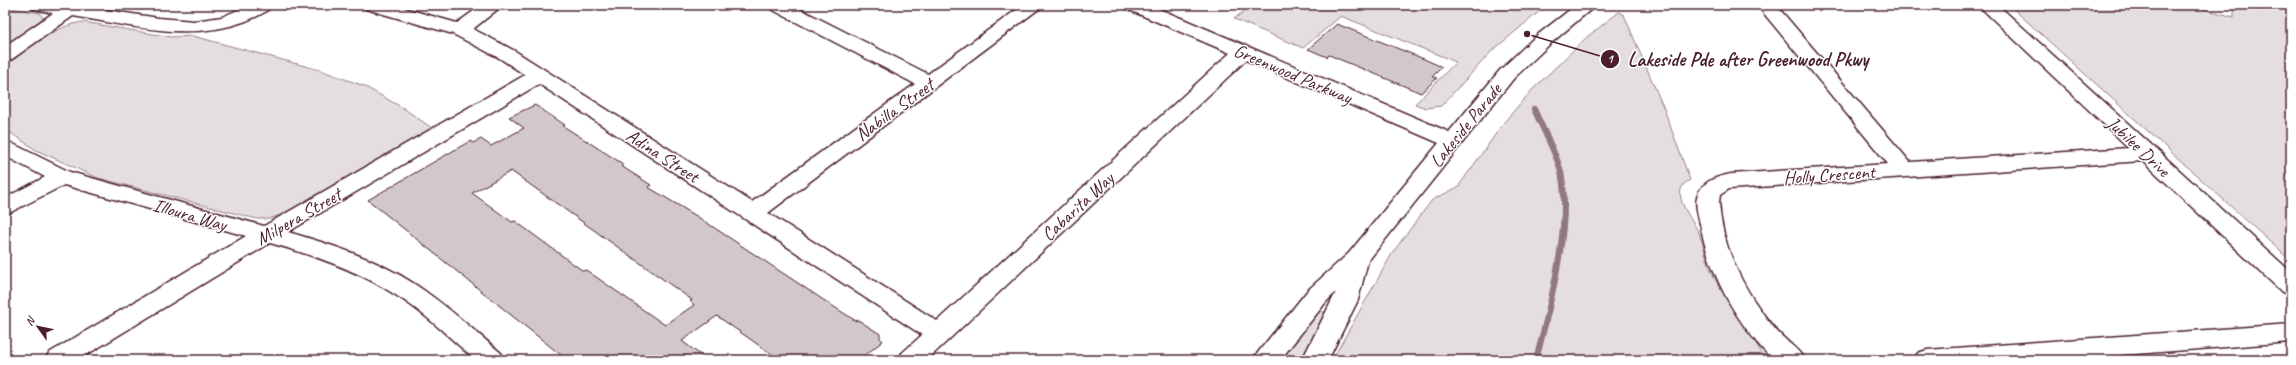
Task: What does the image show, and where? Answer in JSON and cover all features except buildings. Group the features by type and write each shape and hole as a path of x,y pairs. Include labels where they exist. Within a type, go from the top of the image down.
{"street":[{"path":"40,5 189,28 221,23 238,18 263,5"},
{"name":"Adina Street","path":"372,5 460,30 508,55 939,334"},
{"path":"460,30 494,5"},
{"path":"778,5 929,83"},
{"name":"Nabilla Street","path":"753,213 1035,5"},
{"name":"Greenwood Parkway","path":"1134,5 1452,141"},
{"name":"Lakeside Parade","path":"1265,360 1317,296 1357,260 1482,103 1525,55 1587,5"},
{"path":"1766,5 1904,169"},
{"name":"Jubilee Drive","path":"1987,5 2291,286"},
{"path":"5,55 70,10"},
{"name":"Cabarita Way","path":"911,360 1243,52"},
{"name":"Milpera Street","path":"58,360 266,235 539,75"},
{"name":"Illoura Way","path":"5,147 62,177 330,253 382,276 403,288 436,312 492,360"},
{"name":"Holly Crescent","path":"1792,360 1773,346 1763,333 1720,260 1709,212 1709,193 1715,187 1734,181 2147,154"},
{"path":"5,207 62,177"},
{"name":"Lakeside Parade","path":"1315,360 1346,300 1357,260"},
{"path":"1927,360 2065,355 2291,333"}],"shaded area":[{"path":"1252,5 1547,5 1492,51 1441,106 1426,108 1415,104 1456,62 1341,16 1303,48 1234,19"},
{"path":"2009,5 2189,5 2234,17 2234,5 2291,5 2291,261"},
{"path":"5,7 40,13 43,18 5,47"},
{"path":"1619,12 1624,15 1664,109 1690,180 1683,185 1681,198 1699,233 1711,271 1765,360 1332,360 1393,252 1432,200 1458,187 1505,121 1532,90 1587,37"},
{"path":"83,22 171,37 193,36 320,70 364,86 403,108 432,128 283,214 269,219 257,219 98,178 36,150 5,129 5,66 51,33 72,24"},
{"path":"1319,310 1326,313 1301,360 1279,360"}],"waterway":[{"path":"1534,109 1559,165 1563,185 1564,209 1562,235 1553,289 1536,360"}],"place":[{"name":"Lakeside Pde after Greenwood Pkwy","path":"1527,34"}]}
